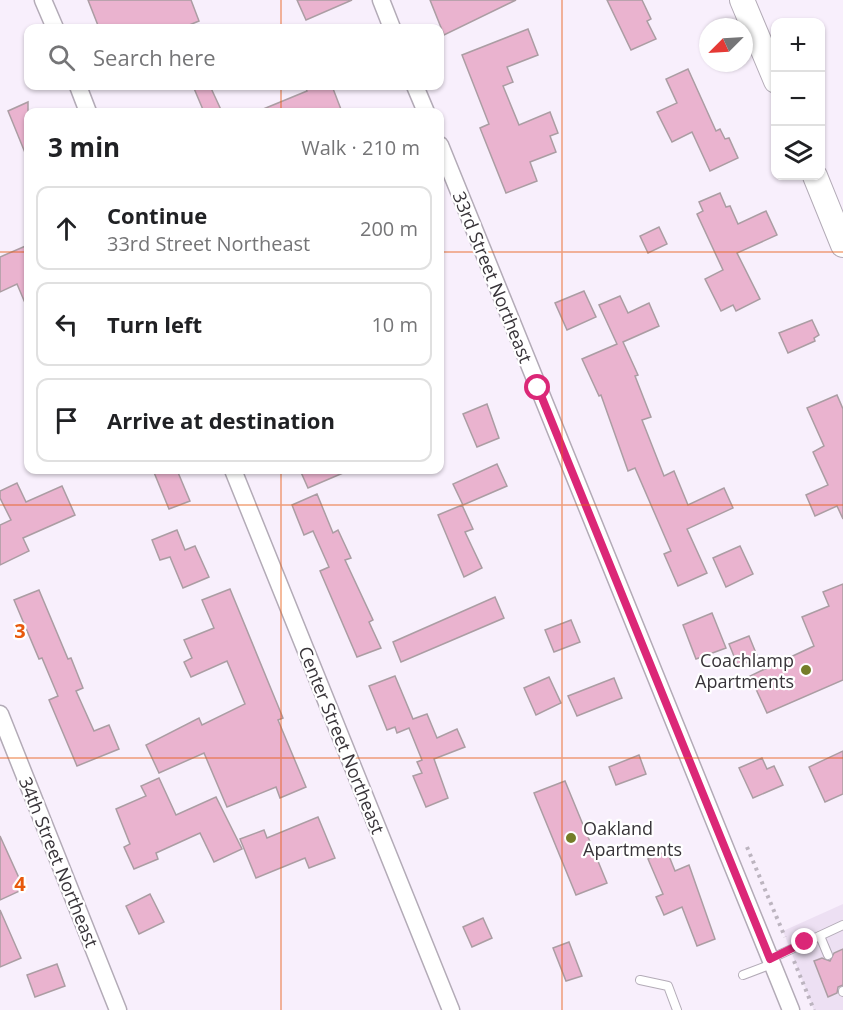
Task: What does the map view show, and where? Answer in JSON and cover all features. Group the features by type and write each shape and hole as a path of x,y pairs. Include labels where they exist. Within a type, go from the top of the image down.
{"main road":[{"path":"742,0 772,72"},
{"path":"816,180 843,244"}],"street":[{"path":"43,0 52,24"},
{"path":"381,0 390,24"},
{"path":"80,90 86,108"},
{"path":"417,90 424,108"},
{"name":"33rd Street Northeast","path":"444,155 791,1010"},
{"name":"Center Street Northeast","path":"235,474 451,1010"},
{"name":"34th Street Northeast","path":"0,714 118,1010"}],"lane":[{"path":"743,975 843,925"},
{"path":"820,936 828,955"},
{"path":"640,980 668,986 677,1010"}],"path":[{"path":"746,845 814,1010"}],"shaded area":[{"path":"843,904 843,1010 814,1010 783,931"}],"building":[{"path":"88,0 191,0 199,21 192,24 97,24"},
{"path":"297,0 352,0 306,20"},
{"path":"430,0 516,0 444,35 444,24 440,24"},
{"path":"607,0 642,0 651,19 647,21 656,39 631,50"},
{"path":"528,29 538,55 507,67 513,82 503,86 519,125 550,112 558,133 550,136 556,152 530,162 537,181 506,193 480,128 489,124 462,55"},
{"path":"688,69 716,131 720,129 725,139 729,138 738,158 710,171 692,132 672,142 657,112 677,103 666,79"},
{"path":"195,90 212,90 220,108 202,108"},
{"path":"334,90 340,108 266,108 307,91"},
{"path":"28,102 28,108 24,108 24,150 8,111"},
{"path":"720,193 726,207 730,206 738,224 766,211 777,235 737,253 760,299 736,311 733,305 721,311 705,279 723,270 697,214 703,211 699,202"},
{"path":"659,227 667,244 648,253 640,236"},
{"path":"24,247 24,301 17,284 0,292 0,257"},
{"path":"584,291 596,317 567,330 555,303"},
{"path":"620,296 628,313 649,303 659,326 623,342 638,375 635,376 651,417 642,420 664,476 674,471 688,505 724,488 733,508 687,529 707,573 678,586 664,554 671,551 635,468 628,471 601,395 599,396 582,359 617,344 599,305"},
{"path":"812,320 819,335 814,338 815,341 788,353 779,333"},
{"path":"837,395 843,409 843,519 837,506 815,516 806,495 828,485 813,452 824,446 807,408"},
{"path":"487,404 499,438 477,447 463,414"},
{"path":"497,464 507,486 463,505 453,484"},
{"path":"155,474 179,474 190,501 169,509"},
{"path":"302,474 341,474 308,488"},
{"path":"17,483 26,502 62,486 75,515 23,538 29,551 0,565 0,525 11,520 0,498 0,491"},
{"path":"317,494 333,533 338,530 351,558 345,560 373,620 369,622 381,648 357,657 320,571 329,567 313,531 304,535 292,505"},
{"path":"462,505 473,529 465,532 482,568 464,577 438,515"},
{"path":"177,530 185,550 195,546 209,577 183,588 170,557 160,560 152,540"},
{"path":"740,546 753,574 726,587 713,558"},
{"name":"Coachlamp Apartments","path":"843,584 843,680 767,713 750,676 814,646 802,617 829,606 823,592"},
{"path":"230,589 283,718 278,720 306,787 280,798 276,787 227,807 204,753 159,773 146,745 199,718 202,725 245,704 227,661 191,677 184,662 192,658 184,640 214,628 202,600"},
{"path":"39,590 68,659 71,658 83,688 76,691 94,731 109,725 119,749 77,766 49,700 58,696 42,658 39,659 14,600"},
{"path":"495,597 504,618 401,662 393,642"},
{"path":"712,613 726,648 696,659 683,625"},
{"path":"571,620 580,642 554,652 545,630"},
{"path":"749,636 758,658 738,666 729,644"},
{"path":"395,676 413,719 427,714 437,738 457,729 465,747 434,759 448,798 426,807 413,776 422,773 417,762 422,760 409,728 397,733 395,727 387,730 369,686"},
{"path":"549,677 561,703 536,715 524,688"},
{"path":"614,678 622,698 577,716 568,696"},
{"path":"843,751 843,794 825,802 809,767"},
{"path":"639,755 646,774 616,785 609,767"},
{"path":"762,758 767,769 774,766 783,785 753,798 739,768"},
{"path":"159,778 176,815 216,797 242,849 214,862 200,833 156,853 158,859 134,869 124,847 130,844 116,809 146,796 141,786"},
{"name":"Oakland Apartments","path":"565,781 607,883 576,895 534,793"},
{"path":"318,817 335,858 309,868 305,858 256,878 240,839 264,830 267,838"},
{"path":"0,836 24,889 0,900"},
{"path":"667,851 675,871 689,865 715,939 697,946 682,907 664,915 656,897 663,894 648,859"},
{"path":"150,894 164,922 139,934 126,906"},
{"path":"0,910 21,958 0,967"},
{"path":"483,918 492,938 472,947 463,927"},
{"path":"569,942 582,976 566,981 553,948"},
{"path":"843,949 843,985 838,987 837,993 828,997 814,961 822,958 830,961 834,953"},
{"path":"57,964 65,986 35,997 27,975"}],"place":[{"name":"Coachlamp Apartments","path":"806,670"},
{"name":"Oakland Apartments","path":"571,838"}],"route":[{"path":"538,388 770,959 805,942"}]}
